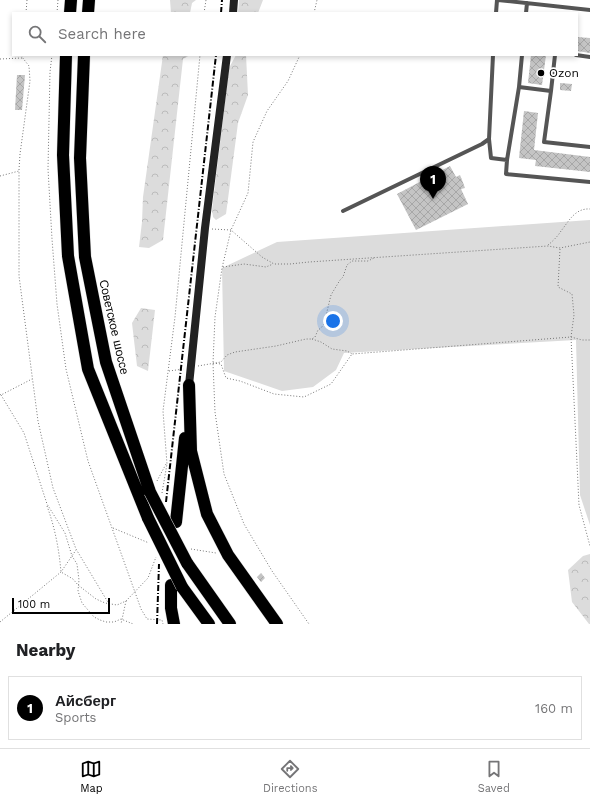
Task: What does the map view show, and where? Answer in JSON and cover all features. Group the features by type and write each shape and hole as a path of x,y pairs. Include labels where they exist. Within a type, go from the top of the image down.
{"highway":[{"path":"70,12 71,0"},
{"path":"88,12 89,0"},
{"path":"66,56 63,155 68,256 88,369 176,586 208,624"},
{"name":"Советское шоссе","path":"84,56 80,158 85,257 106,362 187,563 230,624"},
{"path":"176,522 189,385"},
{"path":"189,385 191,451 207,514 228,555 277,624"},
{"path":"174,624 171,608 176,586"}],"street":[{"path":"233,12 234,0"},
{"path":"189,385 205,228 227,56"}],"lane":[{"path":"496,12 498,0 590,10"},
{"path":"526,12 527,3"},
{"path":"578,55 590,57"},
{"path":"494,56 489,140 491,158 507,160"},
{"path":"522,56 519,87 506,174 590,182"},
{"path":"555,56 544,142 590,147"},
{"path":"519,87 551,91"},
{"path":"343,211 489,140"}],"path":[{"path":"26,12 27,0"},
{"path":"57,12 58,0"},
{"path":"204,12 206,0"},
{"path":"314,12 317,0"},
{"path":"156,489 167,464 163,411 175,317 200,56"},
{"path":"300,56 288,81 267,111 254,142 248,193 231,230 222,268 216,317 213,363 216,412 224,474 244,524 272,571 309,624"},
{"path":"0,59 22,58 29,66 30,81 19,171 19,276 38,421 53,488 76,549 110,604"},
{"path":"0,176 19,171"},
{"path":"548,246 561,232 571,217 578,212 590,209"},
{"path":"205,228 231,230 274,264"},
{"path":"222,268 244,264 266,267 274,264 548,246 560,248 590,242"},
{"path":"560,248 558,286 572,294 574,315 571,337 579,504 590,546"},
{"path":"312,339 324,324 331,295 343,277 347,265 352,261 368,261 374,257"},
{"path":"213,363 221,362 227,355 235,352 276,346 306,339 312,339 321,342 332,349 347,351 352,354 571,337 582,340 590,340"},
{"path":"213,363 221,364 226,378 240,381 274,394 304,397 331,384 352,354"},
{"path":"33,378 0,395 24,433 54,524 59,547 61,572"},
{"path":"156,489 167,464"},
{"path":"47,504 65,532 72,556 77,564 78,592 82,603 94,617 106,622 114,622 121,619 133,624"},
{"path":"113,528 150,544"},
{"path":"0,622 61,572 76,549"},
{"path":"190,549 228,555"},
{"path":"61,572 73,579 78,585 96,599 105,603 117,605 126,601 148,578 156,558"},
{"path":"121,624 126,601"}],"green space":[{"path":"170,0 196,0 192,3 190,12 171,12"},
{"path":"239,0 263,0 258,12 238,12"},
{"path":"163,56 188,56 183,59 163,240 149,248 139,247 143,197"},
{"path":"235,56 246,56 248,95 238,123 226,214 216,220 213,217 212,210 229,68"},
{"path":"590,220 590,525 580,495 576,340 344,353 336,370 313,387 282,391 224,371 222,268 277,242"},
{"path":"141,308 155,310 148,371 137,366 132,323"},
{"path":"590,554 589,624 572,602 568,570 583,556"}],"building":[{"path":"578,37 590,38 590,53 578,51"},
{"path":"531,56 546,56 542,85 528,83"},
{"path":"17,75 25,75 22,110 15,110"},
{"path":"560,83 572,84 571,91 560,90"},
{"path":"524,111 538,113 534,150 590,157 590,172 535,166 536,160 519,158"},
{"path":"450,166 456,177 460,175 465,188 461,189 468,204 416,230 397,194"},
{"path":"261,573 265,578 261,582 257,577"}],"railway":[{"path":"221,12 222,0"},
{"path":"166,502 216,56"},
{"path":"157,624 159,564"}],"place":[{"name":"Ozon","path":"541,73"},
{"name":"Айсберг","path":"433,199"}]}
